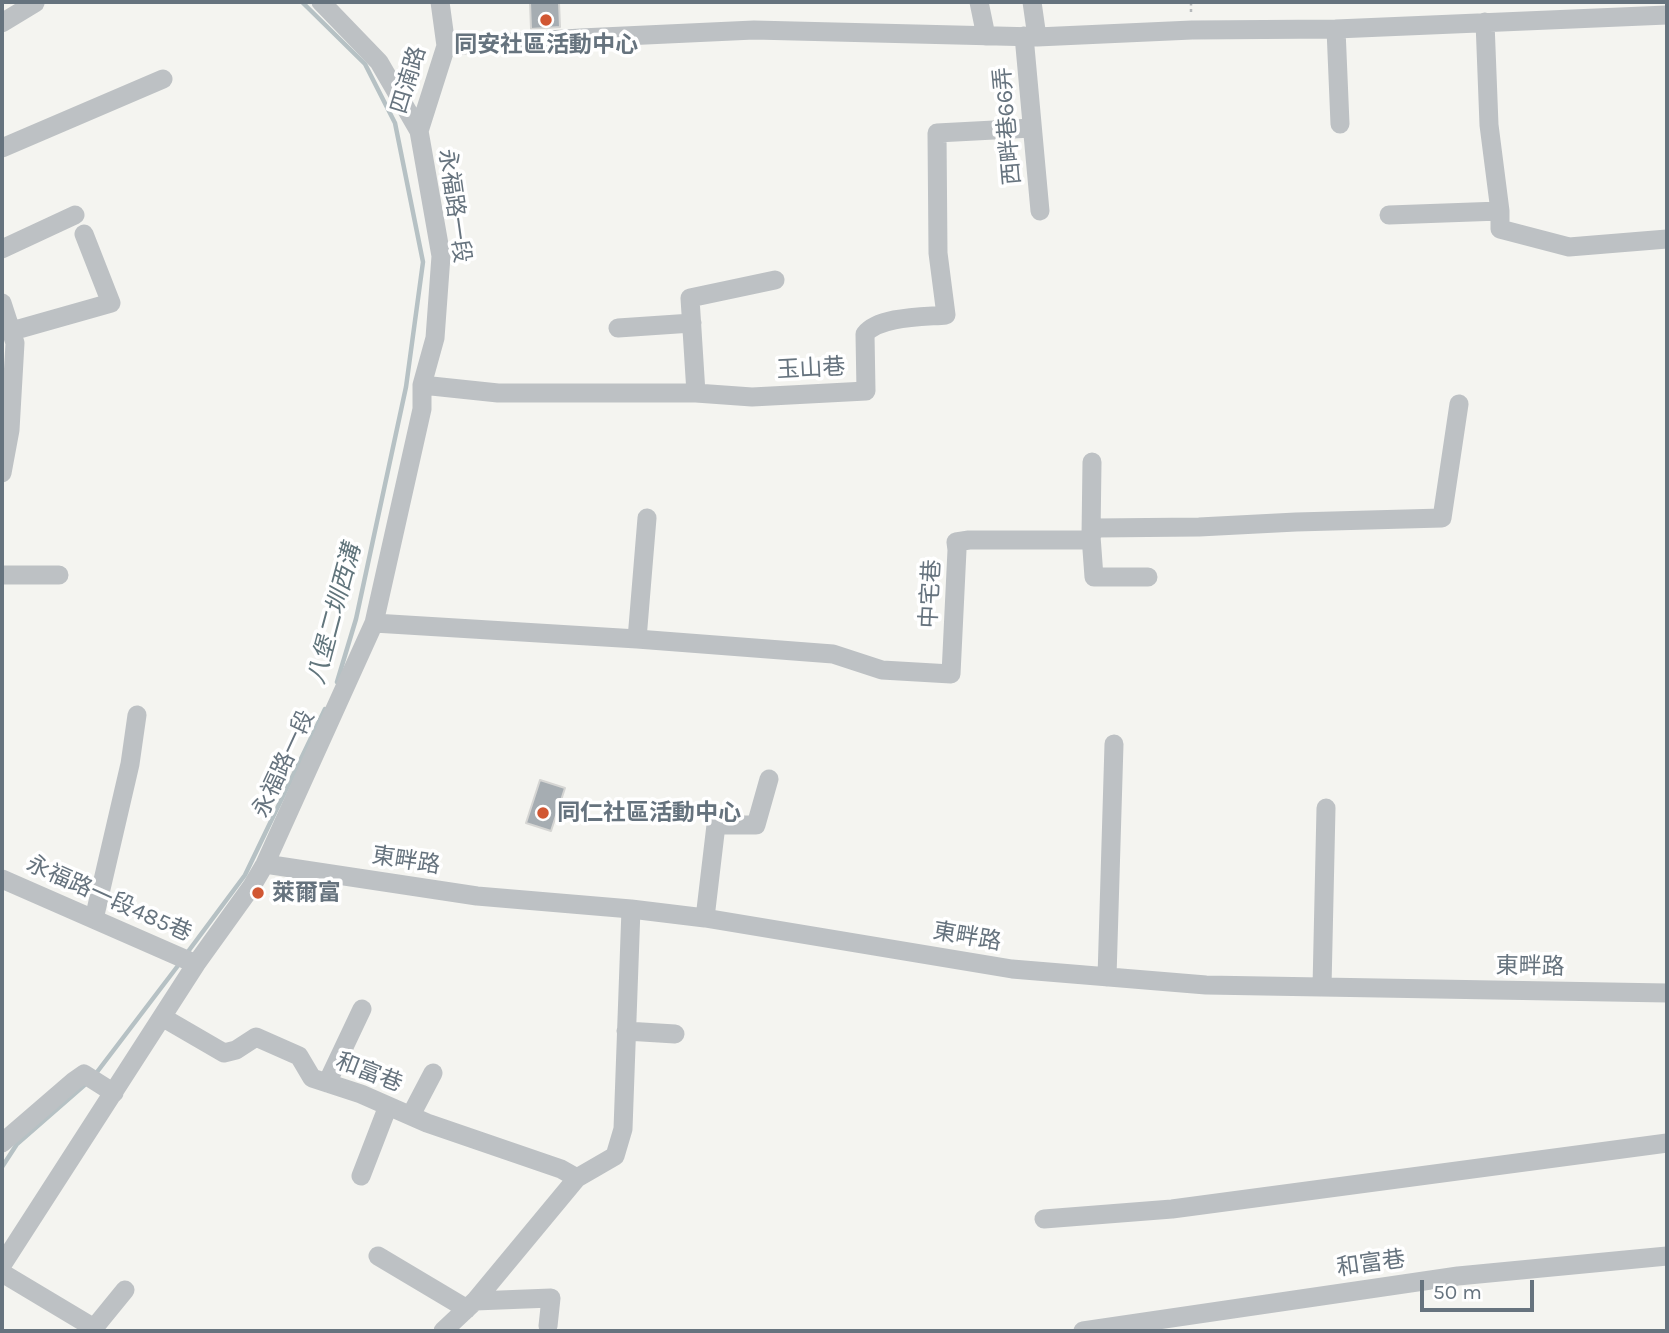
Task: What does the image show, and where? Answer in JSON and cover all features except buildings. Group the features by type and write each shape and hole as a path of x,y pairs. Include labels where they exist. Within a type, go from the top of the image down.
{"street":[{"name":"永福路一段","path":"2,1265 162,1017 187,960 252,886 265,864 374,623 422,409 422,385 435,338 441,256 419,131 379,62 321,2"},
{"name":"四湳路","path":"419,131 446,46 440,2"},
{"path":"979,2 986,36"},
{"name":"西畔巷66弄","path":"1032,2 1032,128 1040,211"},
{"path":"2,23 34,3"},
{"path":"446,46 754,30 1031,37 1192,30 1336,29 1667,15"},
{"path":"1485,22 1489,125 1500,229 1569,247 1667,239"},
{"path":"1336,29 1340,124"},
{"path":"2,148 163,79"},
{"name":"玉山巷","path":"422,385 498,393 696,393 752,397 866,391 865,334 870,328 899,319 946,315 938,253 937,133 1032,128"},
{"path":"1389,215 1500,211"},
{"path":"2,249 75,215"},
{"path":"12,331 111,303 84,234"},
{"path":"696,393 690,298 775,280"},
{"path":"2,303 15,343 10,430 2,473"},
{"path":"618,328 692,323"},
{"name":"中宅巷","path":"374,623 833,654 882,670 951,674 957,542 1086,540 1096,528 1442,518 1459,404"},
{"path":"1091,462 1094,577 1148,577"},
{"path":"637,639 647,518"},
{"path":"2,575 59,575"},
{"path":"94,919 130,764 136,715"},
{"path":"1107,977 1114,744"},
{"path":"705,918 716,825 756,825 769,779"},
{"path":"1322,987 1326,808"},
{"name":"東畔路","path":"265,864 477,896 705,918 1012,969 1206,985 1667,993"},
{"name":"永福路一段485巷","path":"2,879 187,960"},
{"path":"443,1331 471,1305 577,1178 615,1156 623,1129 631,909"},
{"path":"327,1083 362,1009"},
{"name":"和富巷","path":"162,1017 223,1053 256,1037 299,1056 312,1078 427,1123 561,1169 577,1178"},
{"path":"626,1031 674,1034"},
{"path":"411,1115 433,1073"},
{"path":"2,1143 84,1074 114,1093"},
{"path":"361,1176 388,1106"},
{"path":"1044,1219 1172,1209 1667,1143"},
{"path":"378,1256 471,1305 551,1298 548,1326"},
{"name":"和富巷","path":"1083,1331 1458,1276 1667,1256"},
{"path":"2,1273 94,1328 125,1290"}],"waterway":[{"name":"八堡二圳西溝","path":"302,2 365,64 395,123 423,262 406,387 356,619 337,682"},
{"name":"八堡二圳西溝","path":"187,953 245,875 325,709"},
{"name":"八堡二圳西溝","path":"94,1076 180,963"},
{"name":"八堡二圳西溝","path":"2,1167 17,1144 88,1082"}],"place":[{"name":"同安社區活動中心","path":"546,20"},
{"name":"同仁社區活動中心","path":"543,813"},
{"name":"萊爾富","path":"258,893"}]}
